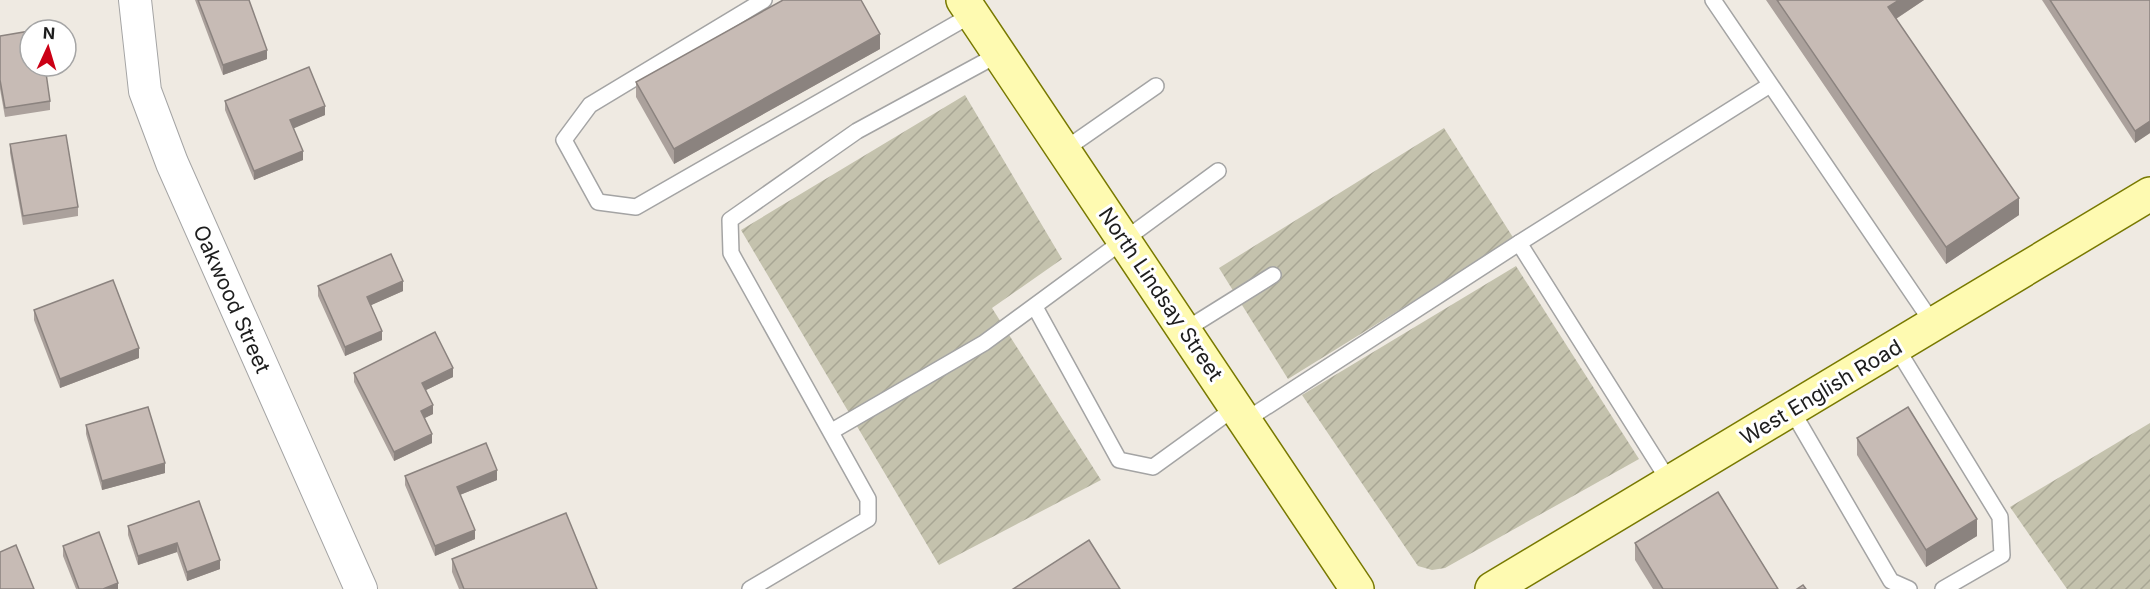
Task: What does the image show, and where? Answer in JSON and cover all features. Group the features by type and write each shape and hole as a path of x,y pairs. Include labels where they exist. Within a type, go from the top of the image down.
{"main road":[{"name":"North Lindsay Street","path":"968,7 1357,589"},
{"name":"West English Road","path":"1491,589 2150,194"}],"street":[{"name":"Oakwood Street","path":"135,0 145,91 172,164 358,588"}],"lane":[{"path":"764,0 590,105 564,140 598,202 636,207 889,61 968,7"},
{"path":"1713,0 1934,325"},
{"path":"750,589 868,519 868,499 731,253 730,220 857,131 999,54"},
{"path":"1035,307 1119,460 1153,467 1519,243 1770,85"},
{"path":"1064,150 1156,86"},
{"path":"832,431 984,343 1218,171"},
{"path":"1519,243 1669,481"},
{"path":"1185,330 1273,275"},
{"path":"1896,347 2000,517 2002,555 1943,589"},
{"path":"1791,409 1891,580 1909,589"}],"shaded area":[{"path":"965,95 1062,259 992,308 1101,480 939,565 741,230"},
{"path":"1444,128 1514,239 1288,379 1219,268"},
{"path":"1516,266 1639,459 1445,568 1432,570 1418,566 1302,395"},
{"path":"2150,423 2150,589 2067,589 2010,507"}],"building":[{"path":"198,0 249,0 267,50 223,65"},
{"path":"783,0 861,0 880,34 674,149 636,82"},
{"path":"1777,0 1899,0 1888,7 2019,198 1946,247"},
{"path":"2050,0 2150,0 2150,121 2135,131"},
{"path":"18,33 18,78 47,78 50,101 5,108 0,80 0,36"},
{"path":"309,67 325,106 290,120 303,151 254,171 225,101"},
{"path":"66,135 78,207 23,216 10,144"},
{"path":"391,254 403,281 367,297 382,331 345,347 318,286"},
{"path":"113,280 139,348 60,379 34,310"},
{"path":"435,332 453,368 422,383 433,405 421,411 432,434 394,452 354,373"},
{"path":"148,407 165,463 102,481 86,425"},
{"path":"1908,407 1977,519 1926,550 1857,438"},
{"path":"486,443 497,470 457,487 475,530 435,546 405,476"},
{"path":"1718,492 1778,589 1663,589 1635,543"},
{"path":"199,501 220,560 187,572 177,543 138,556 128,526"},
{"path":"566,513 597,589 464,589 452,559"},
{"path":"99,532 118,583 103,589 79,589 63,546"},
{"path":"1089,540 1120,589 1013,589"},
{"path":"16,545 34,589 0,589 0,552"}]}
